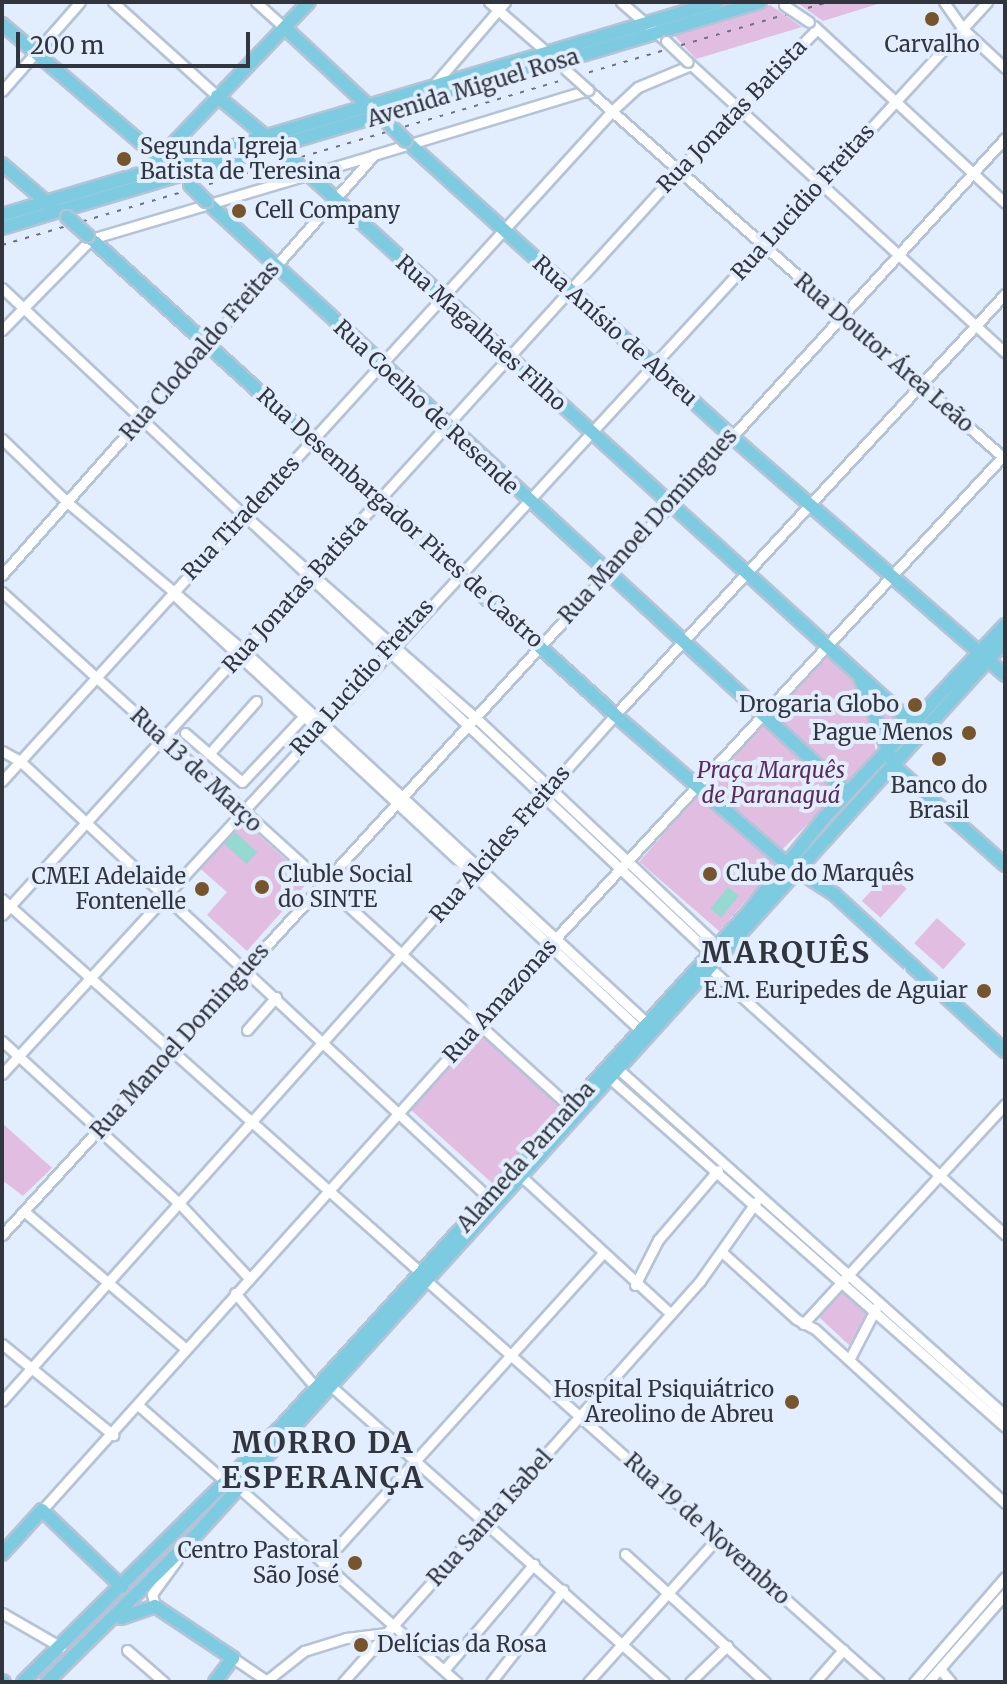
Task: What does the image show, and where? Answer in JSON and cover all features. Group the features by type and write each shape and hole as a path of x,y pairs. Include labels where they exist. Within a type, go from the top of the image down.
{"main road":[{"path":"2,215 144,174 164,163 217,96 286,29 309,2"},
{"name":"Avenida Miguel Rosa","path":"2,228 63,214 179,176 384,120 661,37 760,2"},
{"name":"Avenida Miguel Rosa","path":"164,163 266,137 712,3"},
{"name":"Rua Coelho de Resende","path":"2,24 190,185 526,499 848,793"},
{"name":"Rua Anísio de Abreu","path":"286,29 651,365 1005,675"},
{"name":"Rua Magalhães Filho","path":"217,96 307,173 915,726"},
{"name":"Rua Desembargador Pires de Castro","path":"2,164 90,237 315,438 615,715 792,868"},
{"name":"Alameda Parnaíba","path":"610,1071 643,1026 891,761 983,657 1005,625"},
{"path":"983,657 1005,641"},
{"name":"Alameda Parnaíba","path":"27,1678 226,1482 424,1277 570,1107 610,1071 710,968 792,868 848,793 891,761 915,726 983,657"},
{"name":"Rua Magalhães Filho","path":"849,665 872,703 891,761"},
{"path":"891,761 1005,865"},
{"path":"792,868 834,894 1005,1051"},
{"path":"47,1682 195,1536 332,1387 424,1277 522,1177 610,1071"},
{"path":"42,1510 122,1587"},
{"name":"Rua Amazonas","path":"2,1554 42,1510"},
{"path":"107,1626 132,1611 155,1606 233,1658 215,1682"}],"street":[{"path":"2,91 80,2"},
{"name":"Rua Magalhães Filho","path":"113,2 217,96"},
{"name":"Rua Anísio de Abreu","path":"256,2 286,29"},
{"name":"Rua Doutor Área Leão","path":"489,2 501,6 588,90 763,247 1004,457"},
{"path":"621,2 690,63 818,186 1005,352"},
{"name":"Rua Lucidio Freitas","path":"2,1074 389,647 987,2"},
{"path":"783,3 813,25 1005,203"},
{"path":"946,3 963,29 1005,68"},
{"path":"432,87 501,6"},
{"name":"Rua Jonatas Batista","path":"2,915 6,903 163,741 813,25"},
{"name":"Rua Tiradentes","path":"2,781 612,111 638,87 690,63"},
{"path":"374,155 588,90"},
{"name":"Rua Manoel Domingues","path":"2,1235 174,1052 396,800 1005,138"},
{"name":"Avenida Miguel Rosa","path":"90,237 374,155"},
{"name":"Rua Clodoaldo Freitas","path":"2,575 374,155"},
{"path":"2,330 90,237"},
{"path":"2,288 310,576 471,719 713,950"},
{"name":"Rua Alcides Freitas","path":"2,1401 615,715 1005,294"},
{"path":"2,439 67,502 240,654 643,1026"},
{"name":"Rua Amazonas","path":"42,1510 113,1435 235,1293 553,941 699,788 826,644 1004,457"},
{"name":"Rua 13 de Março","path":"2,592 401,958 570,1107"},
{"path":"240,654 303,717 318,726"},
{"path":"209,754 256,701"},
{"path":"185,733 244,782 303,717"},
{"path":"2,751 20,761 489,1198"},
{"name":"Rua 19 de Novembro","path":"6,903 716,1540 879,1682"},
{"path":"710,968 1005,1235"},
{"path":"247,1030 276,997"},
{"path":"2,1041 179,1203 249,1278"},
{"path":"610,1071 718,1170 846,1278"},
{"path":"610,1071 846,1278 1005,1427"},
{"path":"803,1324 1005,1104"},
{"path":"635,1285 658,1240 718,1170"},
{"path":"522,1177 561,1209 635,1285 671,1314"},
{"name":"Rua Santa Isabel","path":"343,1682 671,1314 723,1253 756,1202"},
{"path":"25,1212 186,1349"},
{"path":"723,1253 849,1360 1005,1503"},
{"path":"323,1563 602,1254"},
{"path":"235,1293 316,1388"},
{"path":"849,1360 877,1306"},
{"path":"877,1306 1005,1415"},
{"path":"2,1344 113,1435"},
{"path":"332,1387 487,1521 664,1682"},
{"path":"138,1405 226,1482"},
{"path":"239,1488 457,1682"},
{"path":"155,1606 152,1594 195,1536"},
{"path":"588,1682 716,1540"},
{"path":"625,1554 765,1682"},
{"path":"444,1670 534,1564"},
{"path":"914,1682 1005,1577"},
{"path":"491,1682 563,1590"},
{"path":"928,1682 1005,1594"},
{"path":"2,1613 61,1647"},
{"path":"233,1658 266,1681 304,1651 346,1638 387,1633"},
{"path":"690,1682 727,1646"},
{"path":"127,1650 164,1682"},
{"path":"815,1682 843,1650"},
{"path":"940,1669 951,1682"}],"green space":[{"path":"796,2 884,2 823,21"},
{"path":"770,5 802,27 696,59 674,35"},
{"name":"Praça Marquês de Paranaguá","path":"828,652 853,675 870,717 877,759 854,780 846,780 774,714"},
{"name":"Praça Marquês de Paranaguá","path":"876,697 909,727 891,747 882,722"},
{"name":"Praça Marquês de Paranaguá","path":"766,723 837,794 778,854 707,782"},
{"name":"Clube do Marquês","path":"699,793 779,863 719,931 639,862"},
{"name":"Cluble Social do SINTE","path":"240,818 309,881 247,951 207,915 227,892 196,865"},
{"path":"888,872 907,889 880,918 862,901"},
{"path":"937,918 966,944 943,969 914,943"},
{"path":"478,1029 562,1105 492,1183 408,1107"},
{"path":"2,1123 52,1168 23,1196 2,1180"},
{"path":"847,1286 871,1310 849,1345 819,1317"}],"shaded area":[{"path":"235,832 257,852 247,864 224,844"},
{"path":"728,887 739,896 721,918 710,909"}],"railway":[{"path":"2,245 828,2"}],"place":[{"name":"Carvalho","path":"932,19"},
{"name":"Segunda Igreja Batista de Teresina","path":"124,159"},
{"name":"Cell Company","path":"239,211"},
{"name":"Drogaria Globo","path":"915,705"},
{"name":"Pague Menos","path":"969,733"},
{"name":"Banco do Brasil","path":"939,759"},
{"name":"Clube do Marquês","path":"710,874"},
{"name":"Cluble Social do SINTE","path":"262,887"},
{"name":"CMEI Adelaide Fontenelle","path":"202,889"},
{"name":"E.M. Euripedes de Aguiar","path":"984,991"},
{"name":"Hospital Psiquiátrico Areolino de Abreu","path":"792,1402"},
{"name":"Centro Pastoral São José","path":"355,1563"},
{"name":"Delícias da Rosa","path":"361,1645"}],"district":[{"name":"MARQUÊS","path":"786,952"},
{"name":"MORRO DA ESPERANÇA","path":"323,1459"}]}
